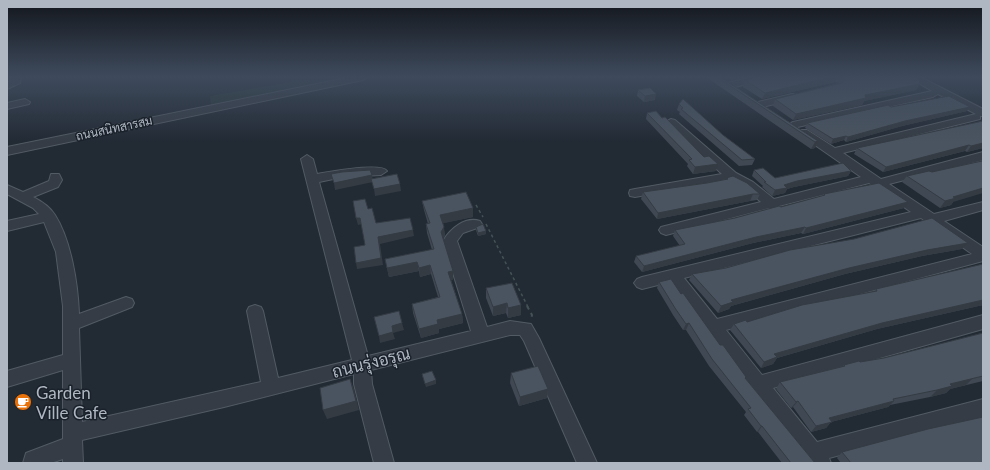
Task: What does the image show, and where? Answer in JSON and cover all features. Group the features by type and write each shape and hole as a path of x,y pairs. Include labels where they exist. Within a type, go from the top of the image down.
{"street":[{"name":"ถนนสนิทสารสม","path":"7,151 257,99"},
{"path":"754,99 876,180 983,255"},
{"path":"762,104 784,99"},
{"path":"793,125 911,99"},
{"path":"950,99 980,115"},
{"path":"7,106 25,102"},
{"path":"834,152 980,115"},
{"path":"672,122 732,176 749,185 773,205"},
{"path":"666,230 983,156"},
{"path":"307,159 362,364 363,384 384,463"},
{"path":"313,179 343,173 381,171"},
{"path":"635,193 732,176"},
{"path":"22,197 54,184 56,180 55,177"},
{"path":"7,189 38,205 49,216 64,252 71,306 73,447"},
{"path":"642,283 928,216 983,206"},
{"path":"7,226 49,216"},
{"path":"475,224 458,230 450,241 481,335"},
{"path":"712,327 983,255"},
{"path":"673,275 712,327 816,458 983,408"},
{"path":"71,324 126,303"},
{"path":"255,311 271,387"},
{"path":"758,384 983,322"},
{"name":"ถนนรุ่งอรุณ","path":"30,462 73,447 271,387 510,328 520,328"},
{"path":"520,328 525,329 531,338 587,463"},
{"path":"7,379 72,360"}],"path":[{"path":"476,205 532,315 530,323 520,328"}],"shaded area":[{"path":"210,99 246,99 211,106"}],"building":[{"path":"683,99 723,135 755,159 742,160 681,109 683,108 679,104"},
{"path":"750,99 754,99 818,141 815,142"},
{"path":"775,99 862,99 796,114"},
{"path":"934,99 955,99 970,107 905,121 848,137 846,136 833,139 807,123 888,105 891,107"},
{"path":"656,111 662,118 665,117 704,157 709,156 718,164 695,167 689,160 692,159 647,113"},
{"path":"983,121 983,143 971,146 969,145 886,167 857,148"},
{"path":"982,161 983,188 945,201 907,176 929,171 932,172"},
{"path":"843,163 851,171 797,181 784,185 787,188 775,190 764,182 766,182 754,170 763,168 775,178"},
{"path":"370,170 372,175 334,183 331,174 342,172"},
{"path":"397,174 400,184 374,189 371,179"},
{"path":"733,176 747,183 760,194 753,194 658,213 643,192 707,183 728,179 726,178"},
{"path":"879,183 908,202 806,228 756,237 644,266 636,256 685,244 675,230 735,218 825,195 824,194"},
{"path":"466,192 473,208 440,215 444,227 441,232 453,271 448,272 462,314 437,320 438,324 419,329 412,304 440,297 430,265 419,268 417,262 387,268 385,259 434,249 426,224 430,223 422,201"},
{"path":"365,199 368,209 372,208 376,223 410,218 413,230 378,237 381,258 356,263 354,247 365,245 360,218 356,218 353,201"},
{"path":"932,218 968,243 927,250 849,268 731,300 733,302 721,306 692,274 726,268 790,250 854,239"},
{"path":"483,224 486,231 478,233 476,227"},
{"path":"983,264 983,300 882,323 774,354 777,357 764,362 734,324 746,320 747,322 802,305 877,291 876,289"},
{"path":"671,279 681,294 683,293 720,345 723,345 746,377 745,378 815,463 791,463 761,426 748,409 751,408 712,359 689,323 686,324 659,282"},
{"path":"512,283 521,305 508,308 507,303 493,307 486,288"},
{"path":"399,311 402,323 392,326 393,332 379,336 374,317"},
{"path":"983,333 983,376 950,384 952,386 937,390 893,399 894,401 829,418 832,422 816,426 798,401 796,402 780,382 845,366 844,365 859,361 884,358"},
{"path":"538,366 548,389 520,397 511,373"},
{"path":"432,371 436,380 425,384 422,374"},
{"path":"350,379 356,401 323,410 320,388"},
{"path":"983,417 983,463 851,463 842,452 928,429"}],"place":[{"name":"Garden Ville Cafe","path":"23,402"}]}
